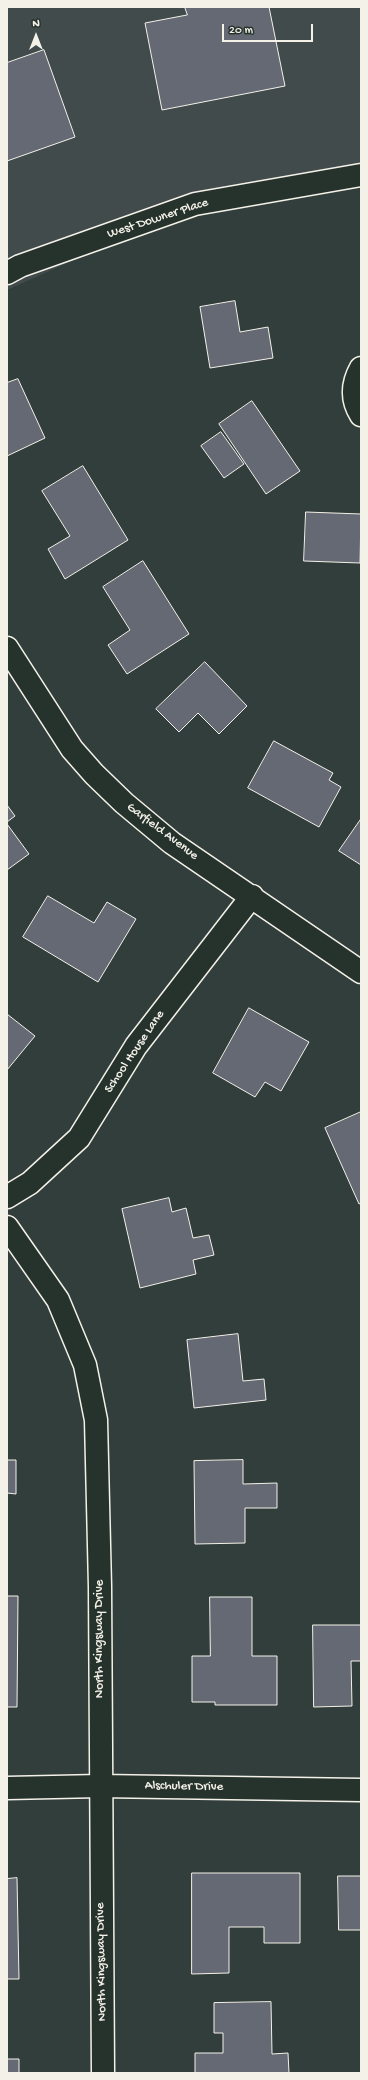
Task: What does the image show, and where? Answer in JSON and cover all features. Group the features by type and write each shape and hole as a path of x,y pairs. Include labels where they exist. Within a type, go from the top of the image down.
{"street":[{"name":"West Downer Place","path":"7,273 20,266 195,204 361,175"},
{"path":"361,368 354,381 354,395 357,408 361,415"},
{"name":"Garfield Avenue","path":"7,648 72,749 94,774 124,803 172,844 252,896 361,972"},
{"name":"School House Lane","path":"7,1197 30,1182 79,1138 136,1046 252,896"},
{"name":"North Kingsway Drive","path":"7,1227 58,1300 76,1340 92,1392 98,1450 103,2073"},
{"name":"Alschuler Drive","path":"7,1788 100,1786 361,1790"}],"shaded area":[{"path":"7,7 361,7 361,178 241,185 7,290"}],"building":[{"path":"185,7 269,7 285,86 162,110 145,23 187,15"},
{"path":"44,50 75,137 7,161 7,63"},
{"path":"235,301 240,332 268,327 273,358 210,368 200,307"},
{"path":"18,379 45,438 7,456 7,383"},
{"path":"252,401 300,471 266,494 219,424"},
{"path":"221,432 244,464 224,478 201,446"},
{"path":"83,466 128,540 65,579 48,549 70,536 42,491"},
{"path":"306,512 361,514 360,563 304,561"},
{"path":"143,561 189,634 127,674 108,645 130,630 103,587"},
{"path":"205,662 247,706 219,734 198,713 179,732 156,709"},
{"path":"274,741 333,773 329,780 341,787 319,827 248,788"},
{"path":"7,805 15,816 7,822"},
{"path":"361,819 361,865 339,851"},
{"path":"7,824 29,854 7,870"},
{"path":"48,896 94,923 107,902 136,919 98,982 23,937"},
{"path":"249,1008 309,1042 281,1091 265,1082 255,1097 213,1073"},
{"path":"7,1014 35,1036 7,1070"},
{"path":"361,1112 361,1203 359,1204 325,1128"},
{"path":"169,1198 172,1212 186,1208 193,1238 209,1235 214,1255 193,1260 196,1274 140,1288 122,1209"},
{"path":"238,1334 243,1381 264,1379 266,1400 194,1408 187,1340"},
{"path":"7,1460 16,1460 16,1494 7,1493"},
{"path":"243,1460 243,1484 277,1483 277,1508 245,1508 245,1543 195,1544 194,1461"},
{"path":"7,1596 18,1596 17,1707 7,1707"},
{"path":"210,1597 252,1597 252,1656 277,1656 277,1705 215,1705 215,1702 192,1702 192,1656 210,1656"},
{"path":"313,1625 361,1625 361,1661 351,1661 352,1706 314,1707"},
{"path":"192,1873 300,1873 300,1943 264,1943 264,1927 229,1927 229,1973 192,1974"},
{"path":"338,1876 361,1876 361,1930 339,1930"},
{"path":"17,1878 19,1979 7,1979 7,1879"},
{"path":"271,2002 272,2054 288,2053 289,2073 195,2073 195,2053 223,2053 223,2033 214,2033 214,2003"},
{"path":"7,2059 19,2059 19,2073 7,2073"}]}
